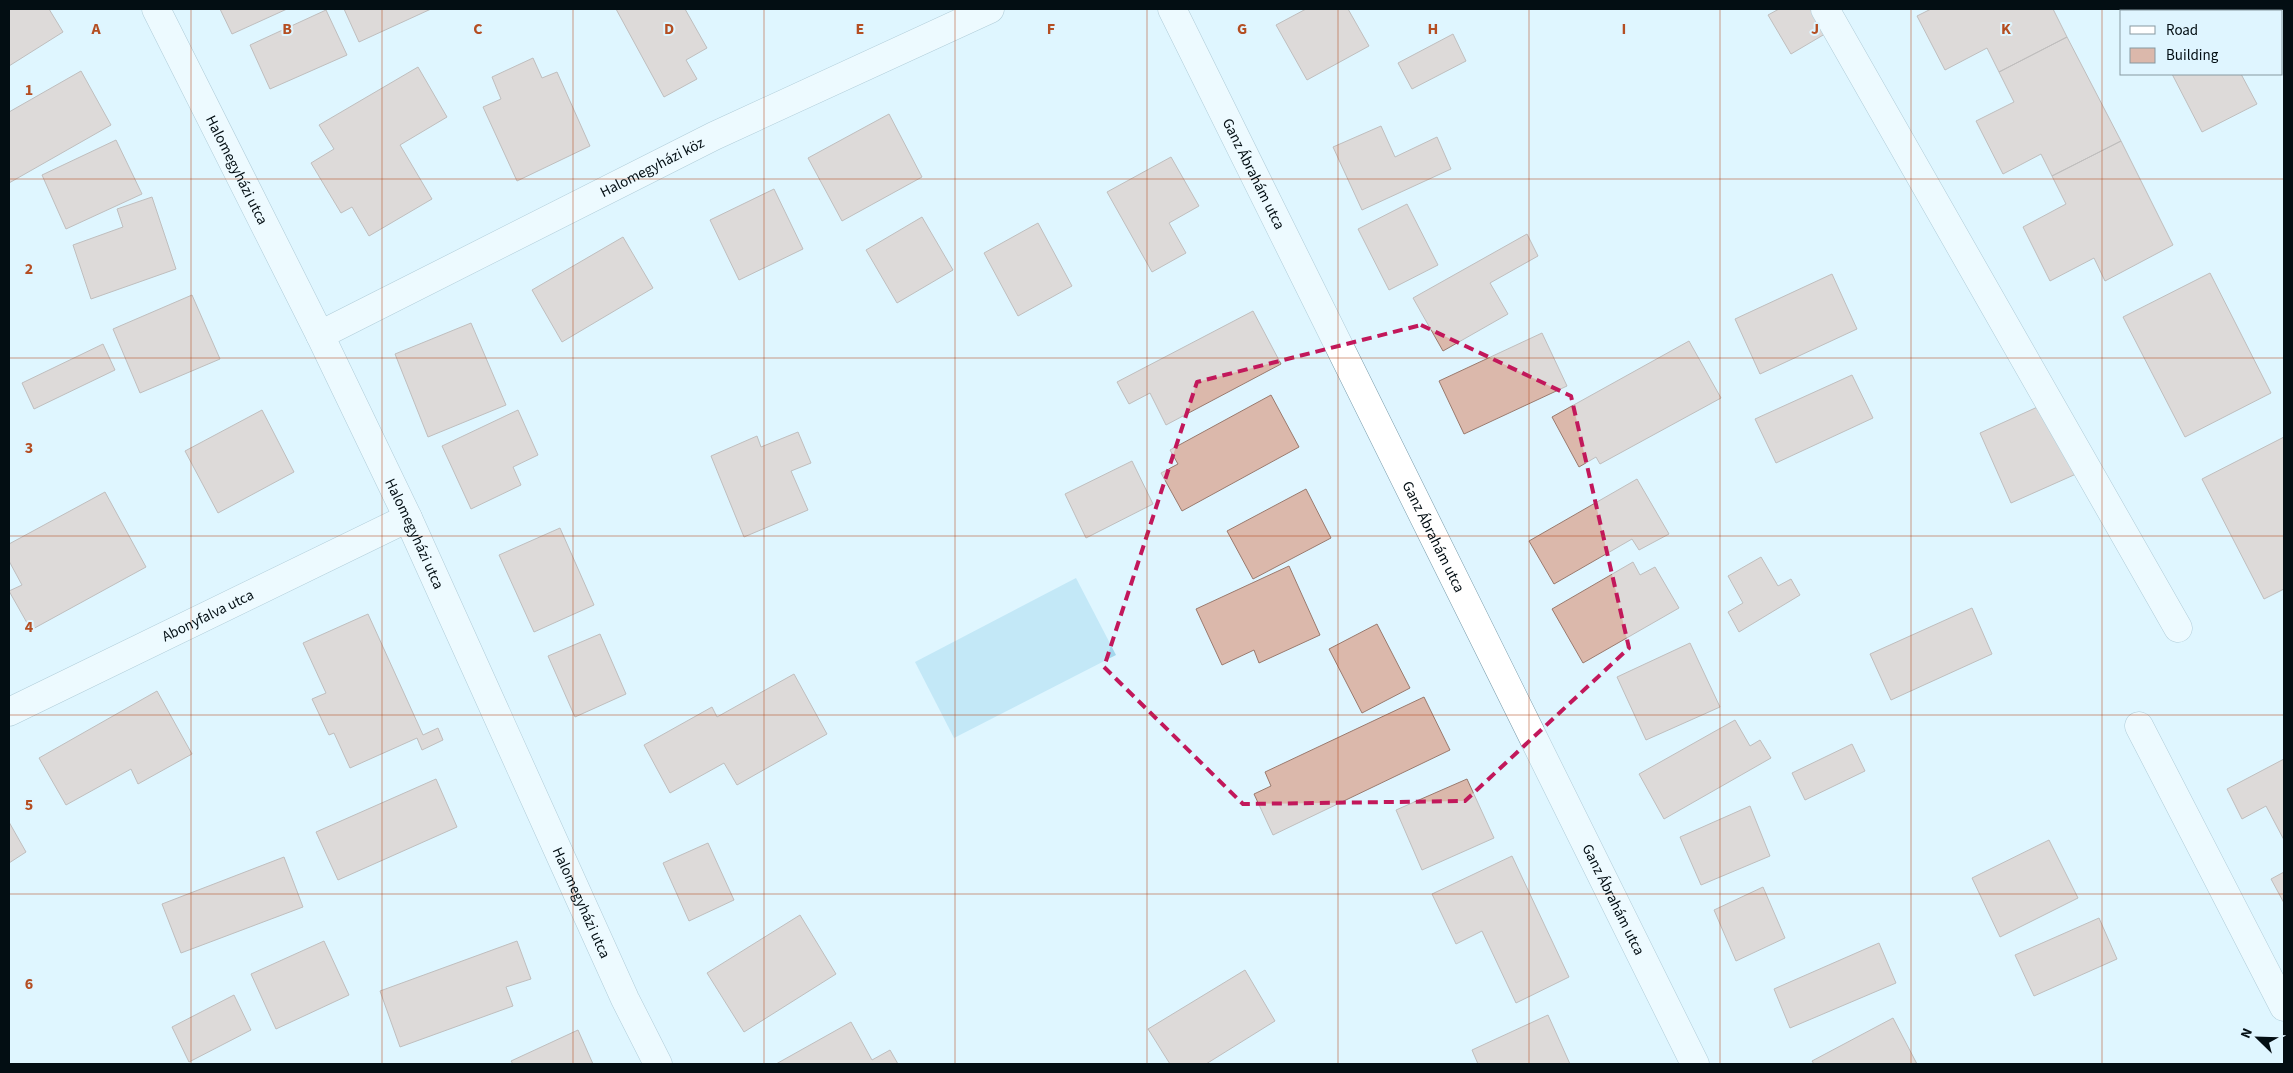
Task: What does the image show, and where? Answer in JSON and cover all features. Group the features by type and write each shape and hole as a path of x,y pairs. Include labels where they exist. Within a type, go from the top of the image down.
{"street":[{"name":"Halomegyházi utca","path":"156,9 320,335 408,518 625,999 658,1064"},
{"name":"Halomegyházi köz","path":"320,335 714,136 990,9"},
{"name":"Ganz Ábrahám utca","path":"1172,9 1694,1064"},
{"path":"1825,9 2178,628"},
{"name":"Abonyfalva utca","path":"9,712 408,518"},
{"path":"2139,726 2284,1007"}],"highlighted area":[{"path":"1421,325 1571,396 1629,648 1465,801 1243,804 1104,667 1197,382"}],"shaded area":[{"path":"1076,578 1116,655 954,738 915,662"}],"building":[{"path":"9,9 49,9 63,32 9,66"},
{"path":"220,9 287,9 232,34"},
{"path":"344,9 431,9 359,42"},
{"path":"616,9 685,9 707,48 686,60 697,79 664,97"},
{"path":"1306,9 1348,9 1369,46 1307,80 1276,25"},
{"path":"1779,9 1824,9 1835,28 1791,54 1768,15"},
{"path":"1931,9 2053,9 2067,37 1999,72 1987,48 1945,70 1917,16"},
{"path":"2208,9 2208,10 2178,10"},
{"path":"326,10 347,55 270,89 250,45"},
{"path":"1453,34 1466,61 1412,89 1398,63"},
{"path":"2067,37 2121,141 2052,176 2041,154 2003,174 1976,121 2014,102 1999,72"},
{"path":"533,58 542,78 557,72 590,146 517,181 483,107 501,99 492,77"},
{"path":"418,67 447,117 400,145 432,199 369,236 352,207 341,213 311,163 334,149 319,125"},
{"path":"81,71 111,125 9,183 9,112"},
{"path":"2173,75 2242,75 2257,104 2202,132"},
{"path":"889,114 922,177 842,221 808,158"},
{"path":"1381,126 1395,157 1437,137 1451,169 1362,210 1333,147"},
{"path":"116,140 142,194 66,229 42,175"},
{"path":"2121,141 2173,245 2105,281 2094,258 2050,281 2023,227 2066,204 2052,176"},
{"path":"1171,157 1199,206 1169,223 1186,253 1152,272 1107,192"},
{"path":"774,189 803,249 739,280 710,220"},
{"path":"152,197 176,269 91,299 73,245 123,227 117,209"},
{"path":"1407,204 1438,265 1389,290 1358,229"},
{"path":"922,217 953,270 897,303 866,250"},
{"path":"1038,223 1072,286 1018,316 984,253"},
{"path":"1527,234 1538,256 1490,283 1508,314 1443,351 1413,298"},
{"path":"623,237 653,288 562,342 532,290"},
{"path":"2210,273 2271,393 2185,437 2123,317"},
{"path":"1832,274 1857,329 1760,374 1735,319"},
{"path":"192,295 220,359 140,393 113,329"},
{"path":"1253,311 1281,364 1166,425 1150,393 1129,404 1117,382"},
{"path":"471,323 506,405 428,437 395,354"},
{"path":"1542,333 1567,386 1464,434 1439,381"},
{"path":"1689,341 1721,398 1600,464 1596,457 1579,467 1552,417"},
{"path":"103,344 115,370 34,409 22,383"},
{"path":"1852,375 1873,418 1776,463 1755,419"},
{"path":"1271,395 1299,447 1182,511 1161,473 1178,464 1170,450"},
{"path":"2053,400 2085,470 2011,503 1980,433"},
{"path":"262,410 294,472 218,513 185,451"},
{"path":"518,410 538,455 513,467 521,485 471,509 442,446"},
{"path":"798,432 811,463 791,471 808,510 744,537 711,456 757,436 761,447"},
{"path":"2284,437 2284,589 2264,599 2202,479"},
{"path":"1132,461 1153,504 1086,538 1065,494"},
{"path":"1637,479 1669,534 1639,550 1632,539 1554,584 1529,541"},
{"path":"1306,489 1331,538 1253,579 1227,531"},
{"path":"105,492 146,567 31,630 9,591 22,585 9,561 9,544"},
{"path":"560,528 594,605 534,632 499,555"},
{"path":"1761,557 1778,586 1791,579 1800,595 1739,632 1728,612 1743,603 1728,576"},
{"path":"1633,562 1640,575 1655,567 1679,608 1583,663 1552,609"},
{"path":"1289,566 1320,635 1259,663 1254,650 1222,665 1196,609"},
{"path":"1972,608 1992,654 1891,700 1870,654"},
{"path":"368,614 423,735 438,728 443,740 422,750 417,738 350,768 334,733 329,735 312,699 326,693 303,643"},
{"path":"1377,624 1410,688 1362,713 1329,649"},
{"path":"600,634 626,694 575,717 548,656"},
{"path":"1690,643 1720,707 1646,740 1617,677"},
{"path":"794,674 827,734 737,785 724,763 670,793 644,745 712,707 717,717"},
{"path":"157,691 192,754 138,784 131,769 66,805 39,758"},
{"path":"1424,697 1450,750 1273,835 1254,794 1271,786 1265,772"},
{"path":"1735,720 1750,746 1760,740 1771,758 1664,819 1639,774"},
{"path":"1852,744 1865,771 1805,800 1792,773"},
{"path":"2284,759 2284,840 2266,806 2242,819 2227,789"},
{"path":"436,779 457,827 338,880 316,832"},
{"path":"1467,779 1494,838 1422,870 1396,810"},
{"path":"1750,806 1770,856 1701,885 1680,837"},
{"path":"9,822 26,852 9,863"},
{"path":"2049,840 2078,898 2000,937 1972,878"},
{"path":"708,843 734,900 689,921 663,863"},
{"path":"1512,856 1569,977 1516,1003 1482,931 1456,944 1432,894"},
{"path":"284,857 303,907 181,953 162,904"},
{"path":"2284,872 2284,903 2271,879"},
{"path":"1763,887 1785,938 1736,961 1714,910"},
{"path":"800,915 836,974 744,1032 707,973"},
{"path":"2099,918 2117,959 2034,996 2015,955"},
{"path":"324,941 349,995 276,1029 251,974"},
{"path":"517,941 531,979 506,987 513,1006 400,1047 380,991"},
{"path":"1879,943 1896,983 1790,1028 1774,989"},
{"path":"1245,970 1275,1021 1206,1064 1170,1064 1148,1029"},
{"path":"234,995 251,1030 189,1062 172,1027"},
{"path":"1548,1015 1570,1064 1478,1064 1472,1050"},
{"path":"1893,1018 1917,1064 1814,1064 1812,1061"},
{"path":"851,1022 872,1060 890,1050 898,1064 776,1064"},
{"path":"578,1030 593,1064 513,1064 511,1061"}]}
